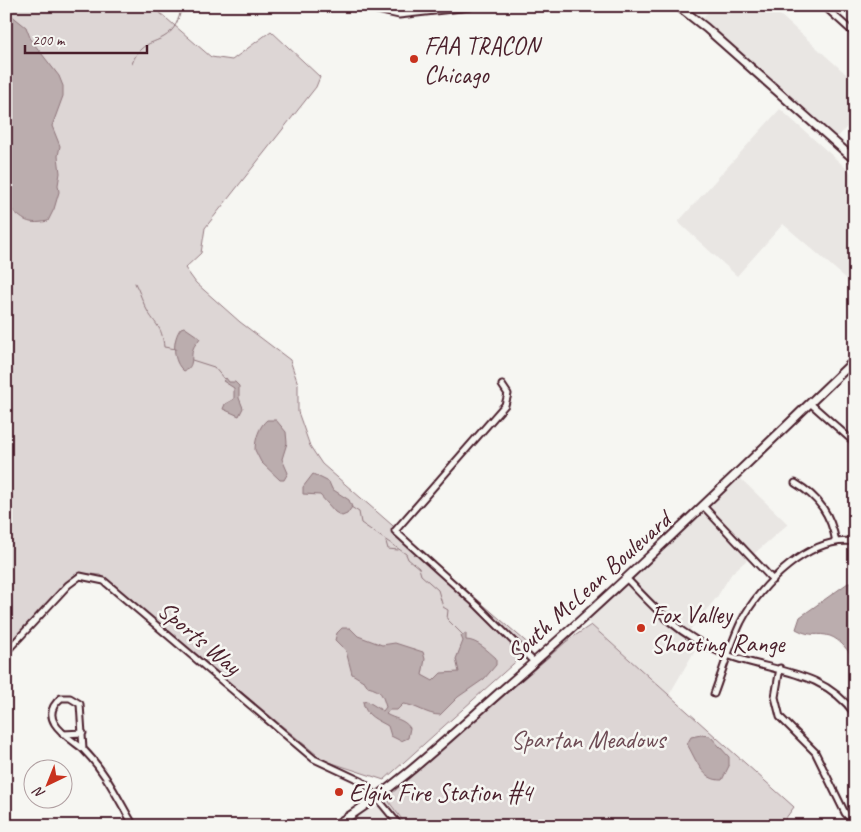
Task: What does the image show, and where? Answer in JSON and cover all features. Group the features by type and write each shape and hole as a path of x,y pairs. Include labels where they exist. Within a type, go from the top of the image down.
{"main road":[{"path":"364,6 399,14 470,6"},
{"path":"678,6 706,28 855,160"},
{"name":"South McLean Boulevard","path":"334,826 414,767 534,662 704,507 855,360"}],"street":[{"path":"824,6 855,34"},
{"path":"502,385 508,394 505,405 395,531 484,612 534,662"},
{"path":"811,404 855,443"},
{"path":"796,483 812,495 823,507 830,521 836,542"},
{"path":"704,507 773,580"},
{"path":"714,694 745,614 773,580 805,555 836,542 855,542"},
{"name":"Sports Way","path":"6,652 68,585 80,576 94,577 112,587 314,759 361,781 377,796 400,826"},
{"path":"626,579 668,622 690,637 728,655 780,668 818,682 843,701 855,714"},
{"path":"780,668 775,696 780,717 815,752 845,813 855,824"},
{"path":"83,749 80,704 70,698 61,698 53,710 57,729 99,764 134,826"},
{"path":"63,734 82,733"}],"shaded area":[{"path":"713,6 770,6 855,82 855,118 835,140 701,20"},
{"path":"6,11 26,27 31,40 59,76 63,86 63,96 52,126 60,146 58,156 60,173 59,192 48,221 29,222 6,205"},
{"path":"780,109 855,176 855,286 783,224 737,276 678,222"},
{"path":"184,327 200,338 194,346 190,367 184,371 175,356 175,344 178,333"},
{"path":"226,378 229,382 235,382 239,386 239,398 243,408 239,416 223,409 225,404 234,399 234,388 223,381"},
{"path":"267,420 276,420 286,432 287,443 282,459 288,473 284,480 280,480 261,462 255,450 258,434"},
{"path":"313,474 329,482 332,489 349,500 352,507 347,514 342,516 335,512 320,495 303,494 303,487"},
{"path":"738,476 788,524 732,573 717,597 689,631 702,638 669,695 584,619"},
{"path":"848,583 855,583 855,660 838,640 830,636 810,634 796,629 800,617"},
{"path":"342,628 350,628 358,636 382,645 395,643 423,652 425,659 422,675 433,681 441,673 459,672 456,659 463,641 461,636 466,633 466,640 478,644 496,658 496,665 484,679 458,697 440,715 403,704 397,710 389,710 386,714 402,721 410,728 408,738 401,741 391,736 388,726 372,717 366,711 363,702 367,701 383,711 386,707 379,692 368,687 365,682 352,674 346,651 335,640 337,633"},
{"path":"710,736 729,757 729,766 722,780 709,777 700,768 687,744 691,737"},
{"path":"383,794 408,826 337,826"}],"green space":[{"path":"6,6 152,6 211,57 232,60 271,31 320,77 316,87 205,228 201,253 185,268 196,283 240,322 290,360 298,384 298,412 310,446 322,464 532,647 384,780 323,760 101,575 77,573 6,647"},
{"name":"Spartan Meadows","path":"591,625 794,807 780,826 407,826 389,802 391,794 567,641"}],"waterway":[{"path":"132,64 143,47 171,32 181,10"},
{"path":"135,283 146,309 161,331 164,347 176,349"},
{"path":"192,360 214,367 224,379"},
{"path":"351,507 359,512 361,523 406,554 408,559 419,568 421,575 438,590 443,607 448,610 447,619 463,635"},
{"path":"386,542 388,549 398,550"}],"place":[{"name":"FAA TRACON Chicago","path":"414,59"},
{"name":"Fox Valley Shooting Range","path":"641,628"},
{"name":"Elgin Fire Station #4","path":"339,792"}]}
